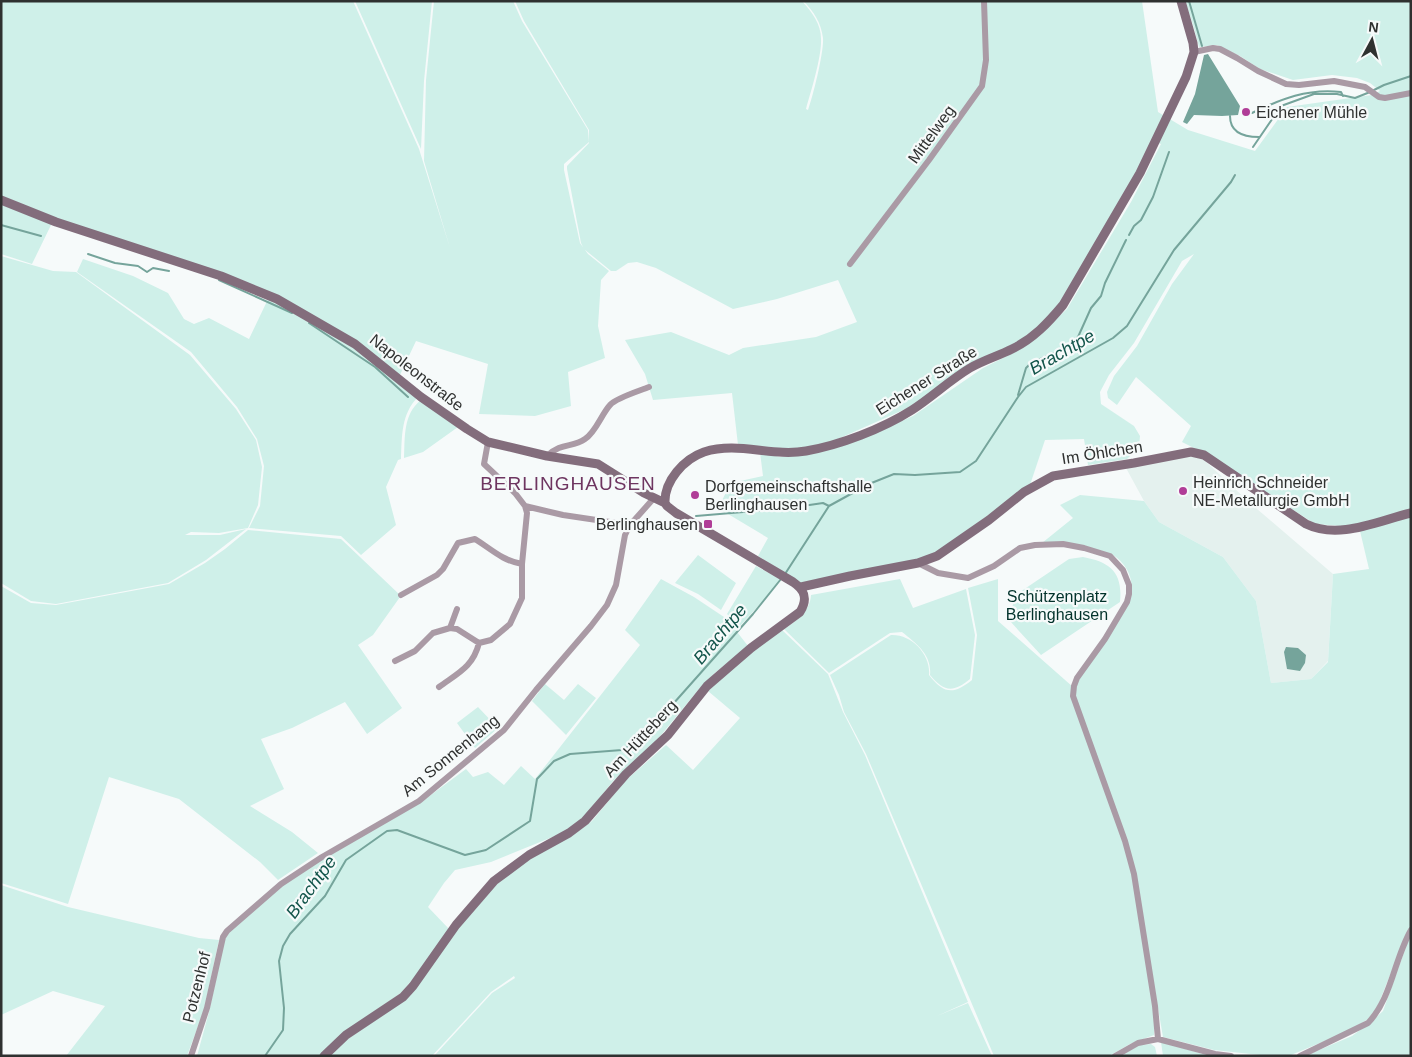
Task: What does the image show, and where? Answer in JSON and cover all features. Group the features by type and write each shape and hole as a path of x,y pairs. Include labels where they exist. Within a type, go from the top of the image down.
{"main road":[{"path":"1181,1 1191,30 1194,52"},
{"name":"Eichener Straße","path":"665,503 665,496 671,480 684,464 697,455 712,450 732,447 778,453 804,451 828,446 895,419 912,410 969,369 1031,338 1050,321 1063,305 1137,180 1186,76 1194,52"},
{"name":"Napoleonstraße","path":"1,200 56,222 221,276 277,299 355,344 421,397 488,442 547,456 598,464 665,503 676,513 797,584"},
{"name":"Im Öhlchen","path":"797,584 918,563 937,556 989,520 1024,492 1054,476 1078,470 1134,463 1191,452 1204,455 1317,529 1326,531 1348,529 1411,514"},
{"name":"Am Hütteberg","path":"324,1056 346,1036 413,986 456,925 499,876 540,848 570,834 586,821 614,786 668,735 707,686 751,648 800,612 805,600 804,592 797,584"}],"street":[{"name":"Mittelweg","path":"850,264 929,160 982,86 986,60 984,1"},
{"path":"1194,52 1213,48 1220,49 1258,71 1286,84 1299,85 1334,81 1370,89 1382,98 1411,93"},
{"path":"547,456 554,449 586,439 611,404 649,388"},
{"path":"394,661 415,651 433,634 450,628 457,629 479,643 491,640 510,624 522,598 522,564 527,513 525,506 515,493 484,464 488,442"},
{"name":"Am Sonnenhang","path":"231,927 281,884 322,857 419,801 498,736 591,626 607,604 616,585 624,535 630,525 654,498"},
{"path":"525,506 563,515 630,525"},
{"path":"401,594 437,576 458,543 464,541 474,539 492,550 499,557 512,563 522,564"},
{"path":"918,563 938,573 968,578 994,566 1020,548 1063,544 1110,556 1128,578 1129,594 1127,602 1105,639 1077,678 1073,696 1125,841 1134,874 1155,1006 1158,1040"},
{"path":"450,628 457,610"},
{"path":"439,687 471,663 479,643"},
{"name":"Potzenhof","path":"191,1056 207,1008 224,936 231,927"},
{"path":"1300,1056 1368,1023 1374,1016 1385,994 1411,930"},
{"path":"1115,1056 1138,1043 1158,1040 1231,1056"}],"shaded area":[{"path":"1208,54 1240,106 1238,115 1194,115 1187,124 1183,122 1195,94 1204,55"},
{"path":"1190,456 1202,458 1250,503 1333,574 1328,661 1311,679 1271,683 1256,601 1223,557 1159,522 1144,501 1126,468"},
{"path":"1286,647 1298,648 1306,655 1305,663 1300,671 1287,669 1284,652"}],"green space":[{"path":"1,1 353,1 419,149 450,248 424,161 426,80 434,1 513,1 522,21 588,130 589,142 564,164 564,170 580,243 588,254 609,271 601,280 598,326 605,358 568,372 571,406 535,416 479,414 488,364 416,341 399,377 277,296 65,223 1,197"},
{"path":"355,1 432,1 424,81 421,149"},
{"path":"515,1 802,1 815,18 821,34 818,64 806,109 808,110 820,63 823,38 821,27 810,9 803,1 1142,1 1158,112 1188,130 1255,151 1287,107 1372,95 1380,91 1370,83 1357,78 1332,75 1293,80 1260,69 1240,56 1217,45 1199,47 1185,1 1411,1 1411,927 1377,1008 1368,1019 1349,1031 1291,1055 1269,1056 1214,1050 1163,1037 1135,874 1075,695 1078,679 1131,595 1132,589 1126,567 1113,555 1042,543 1073,518 1060,505 1080,495 1144,501 1159,522 1223,557 1256,601 1271,683 1311,679 1328,662 1333,574 1369,569 1360,531 1342,526 1315,524 1210,456 1182,442 1191,426 1136,377 1117,405 1108,398 1107,392 1114,376 1137,346 1172,284 1194,254 1182,261 1134,343 1109,375 1100,392 1101,404 1134,426 1140,436 1139,447 1127,459 1088,465 1084,439 1045,440 1030,485 936,553 917,560 802,584 758,556 768,538 718,508 731,483 763,476 760,452 780,457 808,454 870,435 913,416 983,368 1032,341 1067,309 1131,202 1161,144 1156,142 1062,303 1029,337 910,407 822,446 782,452 738,445 732,393 653,400 645,374 625,340 671,332 729,355 743,348 816,337 857,322 838,280 777,299 733,309 656,268 637,262 628,263 616,271 611,271 584,249 581,243 567,166 589,143 589,130 524,21"},
{"path":"1,203 52,223 32,264 1,254"},
{"path":"1,256 53,271 76,272 190,355 236,409 256,440 262,467 258,505 248,528 219,533 191,532 185,535 220,535 246,529 206,560 168,583 56,604 31,601 1,583"},
{"path":"83,259 133,276 168,293 184,319 194,324 209,318 249,339 269,297 355,345 418,397 405,418 401,459 398,460 386,487 396,525 361,555 341,536 249,528 260,506 264,466 257,439 237,407 191,352 77,272"},
{"path":"421,400 458,427 423,452 404,458 408,419 415,406"},
{"path":"248,530 341,539 400,595 373,635 358,645 402,708 367,734 345,702 292,728 261,739 284,789 250,806 292,832 318,853 278,880 260,862 179,799 109,777 68,904 1,883 1,586 31,603 56,605 169,584 205,563"},
{"path":"698,555 736,583 721,610 698,594 675,583"},
{"name":"Schützenplatz Berlinghausen","path":"1083,557 1101,562 1113,570 1119,583 1120,602 1041,655 1009,620 1013,604 1020,592 1069,559"},
{"path":"756,566 780,579 772,591 740,626 727,614"},
{"path":"661,579 694,597 727,619 748,646 716,672 699,689 652,746 613,781 589,812 576,824 560,834 491,862 455,870 428,907 449,929 424,966 401,993 353,1026 319,1056 197,1056 209,1012 225,938 233,927 282,885 313,864 420,803 466,769 473,777 488,772 504,785 521,766 535,779 640,645 625,630"},
{"path":"900,579 913,608 966,589 975,635 970,679 959,687 949,689 935,681 930,675 929,662 926,656 902,632 890,633 829,673 784,629 798,619 805,611 811,595"},
{"path":"998,579 998,621 1073,687 1133,874 1154,1006 1154,1035 1130,1044 1109,1056 994,1056 866,754 844,712 830,675 891,635 906,638 919,647 927,660 929,675 939,686 944,689 954,690 965,685 972,680 977,635 968,588"},
{"path":"781,629 828,674 843,712 865,755 968,1002 937,1016 968,1003 992,1056 434,1056 492,993 515,978 514,976 491,992 432,1056 328,1056 342,1043 384,1014 501,879 533,854 580,830 592,821 625,781 666,745 693,770 740,718 708,691 723,676"},
{"path":"545,684 564,700 578,684 596,698 566,735 532,701"},
{"path":"478,707 498,728 475,748 457,723"},
{"path":"1,885 68,907 199,938 219,940 204,1010 187,1056 66,1056 105,1006 53,991 1,1015"},
{"path":"1411,933 1411,1056 1305,1056 1352,1036 1383,1011"},
{"path":"1161,1042 1210,1056 1163,1056"},
{"path":"1151,1044 1155,1047 1157,1056 1121,1056 1139,1045"}],"waterway":[{"path":"1189,1 1202,46"},
{"name":"Brachtpe","path":"1374,90 1411,76"},
{"path":"1252,113 1284,99 1306,93 1329,91 1341,92 1343,96"},
{"name":"Brachtpe","path":"1253,147 1281,106 1314,94 1337,94 1355,98 1370,92"},
{"path":"1230,116 1232,126 1239,133 1259,137"},
{"path":"1129,235 1134,226 1141,220 1153,197 1169,152"},
{"name":"Brachtpe","path":"785,574 829,506 869,484 894,474 915,475 960,472 976,461 1026,387 1113,338 1127,326 1174,250 1235,175"},
{"path":"1,225 41,236"},
{"path":"1018,395 1026,368 1031,363 1068,347 1078,337 1091,308 1101,296 1105,283 1126,240"},
{"path":"88,254 115,263 138,266 147,272 153,268 169,271"},
{"path":"219,280 292,313"},
{"path":"309,323 375,367 408,397"},
{"path":"696,516 789,508 823,503 829,506"},
{"name":"Brachtpe","path":"265,1056 283,1030 284,1008 279,961 283,946 290,934 325,896 346,860 387,831 397,830 465,855 486,850 530,821 537,779 554,761 570,754 622,750 642,740 658,726 673,704 753,614 781,579"}],"place":[{"name":"Eichener Mühle","path":"1246,112"},
{"name":"Heinrich Schneider NE-Metallurgie GmbH","path":"1183,491"},
{"name":"Dorfgemeinschaftshalle Berlinghausen","path":"695,495"},
{"name":"Berlinghausen","path":"708,524"}],"district":[{"name":"BERLINGHAUSEN","path":"568,483"}]}
